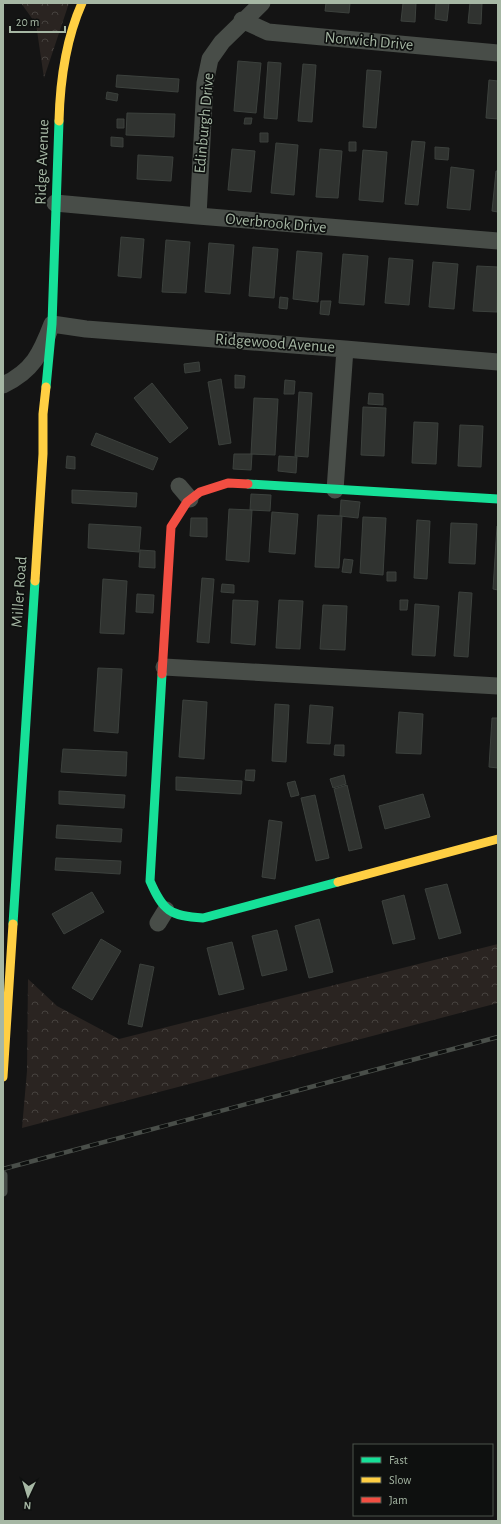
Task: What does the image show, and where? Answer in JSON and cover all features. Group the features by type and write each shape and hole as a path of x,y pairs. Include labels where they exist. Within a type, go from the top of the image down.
{"street":[{"name":"Ridge Avenue","path":"52,324 55,203 62,77 67,46 76,16 82,3"},
{"name":"Edinburgh Drive","path":"198,216 205,83 210,59 222,42 242,20 262,3"},
{"name":"Norwich Drive","path":"242,20 268,32 498,53"},
{"name":"Overbrook Drive","path":"55,203 498,241"},
{"name":"Ridgewood Avenue","path":"52,324 86,329 498,362"},
{"path":"3,385 32,366 42,350 52,324"},
{"name":"Miller Road","path":"3,1077 43,454 43,414 52,324"},
{"path":"335,490 345,349"},
{"path":"498,499 228,483 209,487 190,499 178,513 171,527 164,667 150,881 157,898 162,917 203,918 498,839"},
{"path":"179,486 190,499"},
{"path":"164,667 498,686"}],"lane":[{"path":"3,1175 3,1192"}],"green space":[{"path":"21,3 69,3 44,78 36,24"},
{"path":"498,944 498,1003 22,1128 27,1071 28,979 57,1006 119,1039"}],"building":[{"path":"326,3 350,3 349,13 325,11"},
{"path":"403,3 416,3 415,22 401,21"},
{"path":"436,3 449,3 447,21 435,19"},
{"path":"470,3 482,3 481,24 468,23"},
{"path":"238,61 261,63 256,113 234,111"},
{"path":"268,62 281,63 277,119 264,118"},
{"path":"303,64 316,65 312,122 298,121"},
{"path":"367,70 381,71 376,128 363,127"},
{"path":"117,75 179,79 178,92 116,87"},
{"path":"489,80 498,81 498,119 486,118"},
{"path":"107,92 118,94 117,101 106,99"},
{"path":"127,113 175,114 174,137 126,135"},
{"path":"245,118 252,118 251,124 244,124"},
{"path":"117,119 124,119 124,128 117,128"},
{"path":"260,133 268,133 268,142 260,142"},
{"path":"111,137 123,138 123,147 111,146"},
{"path":"412,141 425,142 418,205 405,204"},
{"path":"349,142 356,142 356,151 349,151"},
{"path":"276,143 298,145 294,195 271,193"},
{"path":"435,147 449,148 448,160 435,159"},
{"path":"232,149 255,151 251,192 228,190"},
{"path":"320,149 342,151 338,198 316,197"},
{"path":"363,150 387,152 383,202 359,200"},
{"path":"138,155 173,157 171,181 137,179"},
{"path":"451,167 474,170 470,210 447,208"},
{"path":"496,171 498,171 498,212 492,211"},
{"path":"121,237 144,239 141,278 118,276"},
{"path":"166,240 190,242 186,293 162,292"},
{"path":"209,243 234,245 230,294 205,292"},
{"path":"253,247 278,249 274,298 249,296"},
{"path":"297,251 322,253 318,302 293,299"},
{"path":"343,254 368,256 364,305 339,303"},
{"path":"389,258 413,260 409,305 385,303"},
{"path":"433,262 458,264 454,309 429,307"},
{"path":"477,266 498,267 497,312 473,311"},
{"path":"280,297 288,298 287,309 279,308"},
{"path":"321,301 331,301 329,315 320,314"},
{"path":"199,362 200,371 185,373 184,364"},
{"path":"235,375 245,376 244,388 235,388"},
{"path":"221,379 231,443 219,445 208,382"},
{"path":"285,380 295,381 294,394 284,394"},
{"path":"152,383 188,428 170,443 134,398"},
{"path":"299,392 312,393 308,457 295,456"},
{"path":"369,393 383,394 383,405 368,404"},
{"path":"254,398 278,399 275,455 251,454"},
{"path":"363,407 386,408 384,456 361,455"},
{"path":"414,422 438,423 436,464 412,463"},
{"path":"460,425 483,426 481,467 458,466"},
{"path":"96,433 158,458 153,470 91,445"},
{"path":"234,454 252,454 251,470 233,469"},
{"path":"67,456 75,457 75,469 66,468"},
{"path":"279,456 297,457 296,473 278,471"},
{"path":"72,490 137,493 136,507 72,503"},
{"path":"251,494 271,495 270,511 250,510"},
{"path":"341,500 360,502 358,518 340,516"},
{"path":"229,509 252,510 249,562 226,560"},
{"path":"272,512 298,514 295,554 269,552"},
{"path":"318,515 342,516 339,568 315,567"},
{"path":"363,517 386,518 383,575 360,573"},
{"path":"191,518 207,518 207,537 190,536"},
{"path":"417,520 430,521 427,579 414,578"},
{"path":"451,523 477,524 475,564 449,563"},
{"path":"89,524 141,527 139,552 88,548"},
{"path":"498,526 498,590 493,589"},
{"path":"140,550 155,551 155,568 139,567"},
{"path":"344,559 353,560 351,573 342,572"},
{"path":"387,572 396,572 396,581 387,581"},
{"path":"202,578 214,579 209,643 197,642"},
{"path":"103,579 127,581 124,634 100,633"},
{"path":"222,584 234,585 234,593 221,592"},
{"path":"459,592 472,593 468,657 454,656"},
{"path":"137,594 154,595 153,613 136,612"},
{"path":"233,600 258,601 255,645 231,643"},
{"path":"279,600 303,601 300,649 276,648"},
{"path":"400,600 408,600 407,610 400,610"},
{"path":"415,604 439,606 435,656 412,655"},
{"path":"323,605 347,606 345,650 320,649"},
{"path":"98,668 122,669 118,733 94,731"},
{"path":"183,700 207,702 204,759 179,757"},
{"path":"275,704 289,705 286,762 272,761"},
{"path":"310,705 333,707 330,744 307,743"},
{"path":"399,712 423,714 421,754 396,753"},
{"path":"492,718 498,718 498,768 489,767"},
{"path":"335,745 344,745 344,756 334,755"},
{"path":"63,749 127,752 126,776 61,772"},
{"path":"246,770 255,770 254,781 245,780"},
{"path":"344,775 346,784 333,788 330,779"},
{"path":"176,777 242,781 241,794 176,790"},
{"path":"295,781 299,795 291,797 287,783"},
{"path":"347,785 362,848 349,851 334,789"},
{"path":"59,791 125,795 124,808 59,804"},
{"path":"423,794 430,817 385,829 379,806"},
{"path":"315,795 329,858 316,861 301,798"},
{"path":"269,820 282,822 275,879 262,877"},
{"path":"57,825 122,829 121,842 56,838"},
{"path":"56,858 121,861 120,874 55,870"},
{"path":"447,884 461,933 439,939 425,889"},
{"path":"92,892 104,912 64,934 52,914"},
{"path":"404,895 415,939 393,944 382,901"},
{"path":"319,919 333,972 309,978 295,926"},
{"path":"277,930 287,970 262,976 252,936"},
{"path":"101,939 121,951 92,1000 72,988"},
{"path":"232,942 244,989 219,995 207,948"},
{"path":"140,964 154,967 142,1027 128,1024"}],"railway":[{"path":"3,1169 498,1037"}],"traffic: fast":[{"path":"46,387 52,324 59,121"},
{"path":"248,484 498,499"},
{"path":"13,924 35,581"},
{"path":"162,674 150,881 159,899 164,905 169,910 183,916 203,918 338,882"}],"traffic: slow":[{"path":"59,121 62,76 72,31 82,3"},
{"path":"35,581 43,454 43,414 46,387"},
{"path":"338,882 498,839"},
{"path":"3,1077 13,924"}],"traffic: jam":[{"path":"162,674 171,527 187,502 200,492 228,483 248,484"}]}
